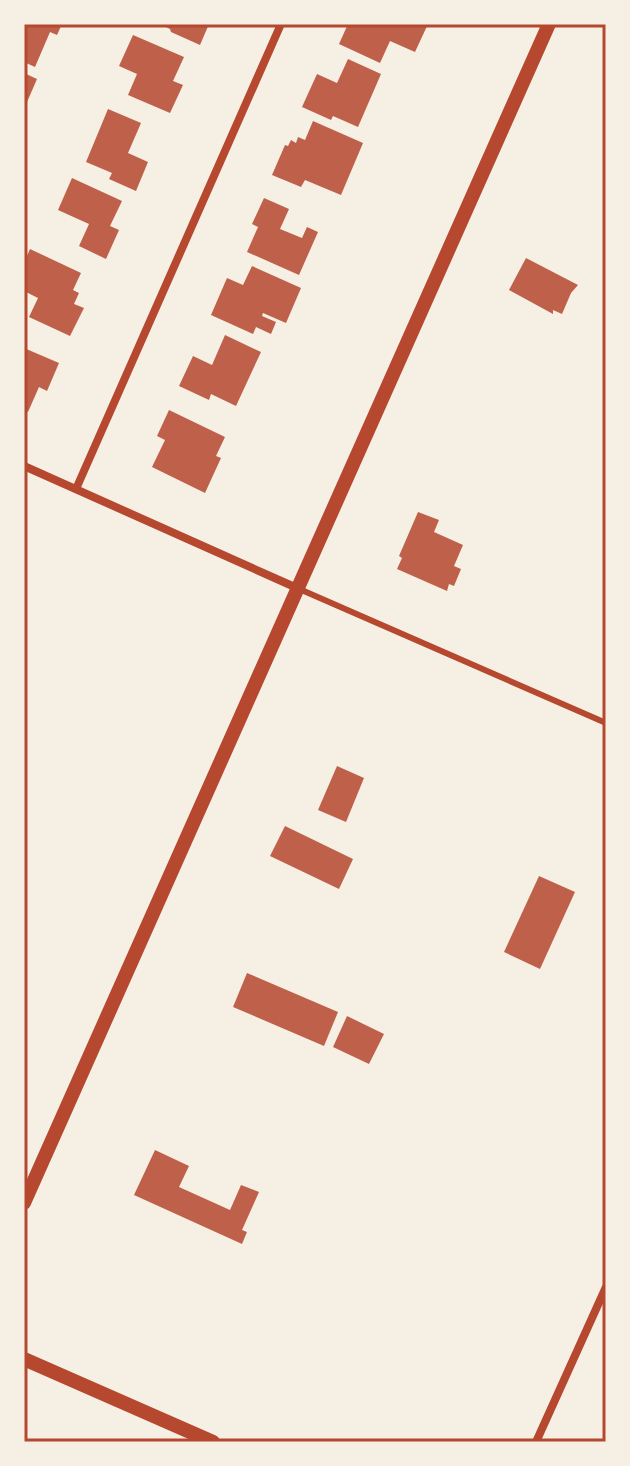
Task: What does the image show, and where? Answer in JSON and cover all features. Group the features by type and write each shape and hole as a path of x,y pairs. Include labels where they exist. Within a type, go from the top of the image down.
{"street":[{"path":"76,489 281,24"},
{"path":"24,1203 549,24"},
{"path":"24,466 297,588"},
{"path":"536,1442 604,1299 606,1287"},
{"path":"24,1359 213,1442"}],"lane":[{"path":"297,588 606,723"}],"building":[{"path":"24,24 62,24 57,35 50,32 35,67 24,62"},
{"path":"160,24 209,24 200,45"},
{"path":"348,24 428,24 415,52 390,41 380,63 339,44"},
{"path":"133,35 184,57 173,81 183,85 170,113 128,95 137,74 119,66"},
{"path":"348,59 381,74 358,127 333,116 331,120 302,107 317,74 337,83"},
{"path":"24,73 37,79 24,109"},
{"path":"108,109 141,123 128,153 148,162 136,191 109,179 112,173 86,162"},
{"path":"313,121 363,143 341,195 305,180 301,187 272,175 285,145 288,146 291,140 296,143 298,137 305,140"},
{"path":"72,178 122,201 110,226 119,230 106,259 79,246 89,224 58,210"},
{"path":"264,198 289,209 280,229 302,238 307,227 318,232 299,275 247,252 258,227 252,224"},
{"path":"30,249 81,273 73,290 79,293 74,304 84,308 70,336 29,317 38,298 24,291 24,263"},
{"path":"526,258 578,285 562,314 553,310 553,314 509,290"},
{"path":"252,266 301,288 286,323 263,313 262,316 276,322 271,334 256,327 253,334 211,315 227,278 243,285"},
{"path":"225,335 261,352 236,406 211,394 209,400 179,386 193,356 212,365"},
{"path":"24,348 59,363 47,391 39,387 28,412 24,410"},
{"path":"169,410 225,437 216,456 221,458 205,493 152,467 165,440 157,436"},
{"path":"418,512 439,520 434,532 463,545 454,566 461,569 454,586 449,584 447,591 397,569 402,558 399,556"},
{"path":"337,766 364,778 346,822 318,810"},
{"path":"285,826 353,859 339,889 270,856"},
{"path":"539,876 575,892 540,969 504,952"},
{"path":"247,973 338,1012 324,1046 233,1007"},
{"path":"347,1016 384,1034 369,1064 333,1047"},
{"path":"155,1150 189,1166 179,1187 230,1210 241,1185 259,1192 242,1230 247,1232 242,1244 134,1195"}]}
